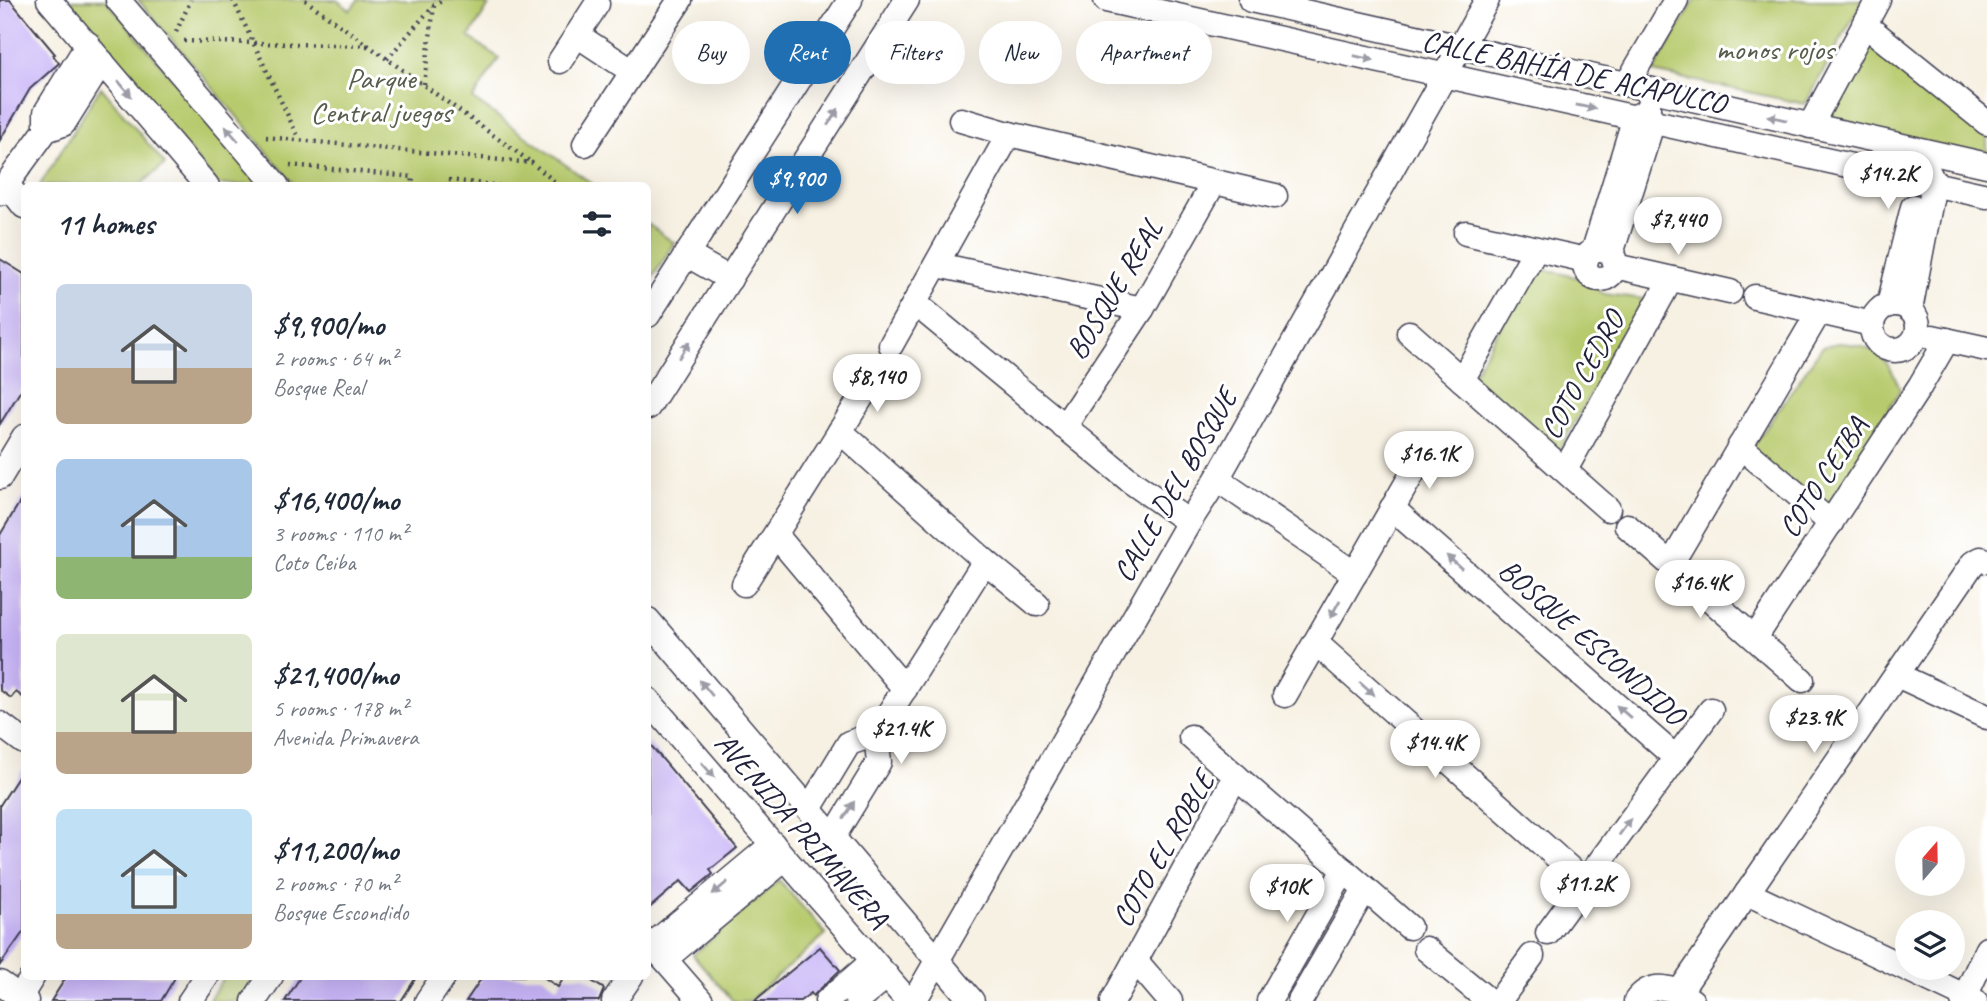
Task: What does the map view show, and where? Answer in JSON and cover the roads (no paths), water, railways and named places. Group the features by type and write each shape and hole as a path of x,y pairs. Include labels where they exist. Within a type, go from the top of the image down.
{"street":[{"path":"49,0 203,182"},
{"path":"118,0 276,174"},
{"path":"585,145 680,0"},
{"path":"651,310 850,0"},
{"path":"651,402 908,0"},
{"name":"CALLE BAHÍA DE ACAPULCO","path":"1106,0 1443,76 1647,110 1928,173 1987,166"},
{"name":"CALLE BAHÍA DE ACAPULCO","path":"1251,0 1323,8 1460,46 1627,84 1647,110 1810,125 1987,196"},
{"name":"CALLE DEL BOSQUE","path":"914,1001 936,958 1217,478 1487,0"},
{"path":"1627,84 1676,0"},
{"path":"1810,125 1878,0"},
{"path":"560,61 597,4"},
{"path":"1864,24 1987,123"},
{"path":"577,35 633,72"},
{"path":"21,204 3,189 46,130 63,124 95,53"},
{"path":"1601,257 1647,110"},
{"path":"961,120 1009,134 1275,196"},
{"path":"891,345 1009,134"},
{"path":"1900,307 1928,173"},
{"name":"BOSQUE REAL","path":"1064,427 1142,309 1214,182"},
{"path":"1466,233 1536,249 1601,257 1671,279 1730,292"},
{"path":"1462,380 1536,249"},
{"path":"686,254 730,279"},
{"path":"938,265 1142,309"},
{"name":"COTO CEDRO","path":"1409,333 1565,470 1671,279"},
{"path":"1755,297 1872,324"},
{"path":"916,304 1133,483 1189,522"},
{"path":"1900,307 1915,317 1915,338 1907,347 1895,350 1883,347 1874,338 1872,324 1877,313 1900,307"},
{"path":"1671,564 1819,312"},
{"name":"COTO CEIBA","path":"1755,638 1920,386 1939,338 1987,349"},
{"path":"1907,347 1920,386"},
{"path":"744,584 876,374"},
{"path":"840,431 1037,604"},
{"path":"0,477 21,442"},
{"path":"1740,446 1830,523"},
{"path":"1285,695 1426,450"},
{"path":"1565,470 1608,509"},
{"path":"1217,478 1355,574"},
{"name":"BOSQUE ESCONDIDO","path":"1392,508 1676,758 1548,933"},
{"path":"1627,526 1802,680"},
{"path":"776,535 905,689"},
{"path":"1636,1001 1652,989 1666,987 1686,996 1747,893 1973,563 1984,560"},
{"path":"809,808 849,743 876,734 985,561"},
{"name":"AVENIDA PRIMAVERA","path":"651,624 972,1001"},
{"path":"1316,643 1585,882"},
{"path":"1898,675 1987,717"},
{"name":"AVENIDA PRIMAVERA","path":"651,703 908,1001"},
{"path":"1676,758 1710,710"},
{"path":"833,836 879,762 876,734"},
{"path":"1191,737 1236,776"},
{"name":"COTO EL ROBLE","path":"1113,1001 1236,776 1409,927"},
{"path":"701,1001 653,949 779,851"},
{"path":"1269,1001 1344,870"},
{"path":"1300,1001 1365,889"},
{"path":"1747,893 1968,999 1987,948"},
{"path":"1426,949 1475,996"},
{"path":"1499,1001 1532,956"},
{"path":"1135,960 1170,1001"},
{"path":"827,1001 880,969"},
{"path":"857,1001 880,969"},
{"path":"190,1001 204,980"},
{"path":"254,1001 268,980"},
{"path":"428,1001 441,980"},
{"path":"614,1001 628,980"}],"park label":[{"name":"monos rojos","path":"1775,49"},
{"name":"Parque Central juegos","path":"381,95"}]}
